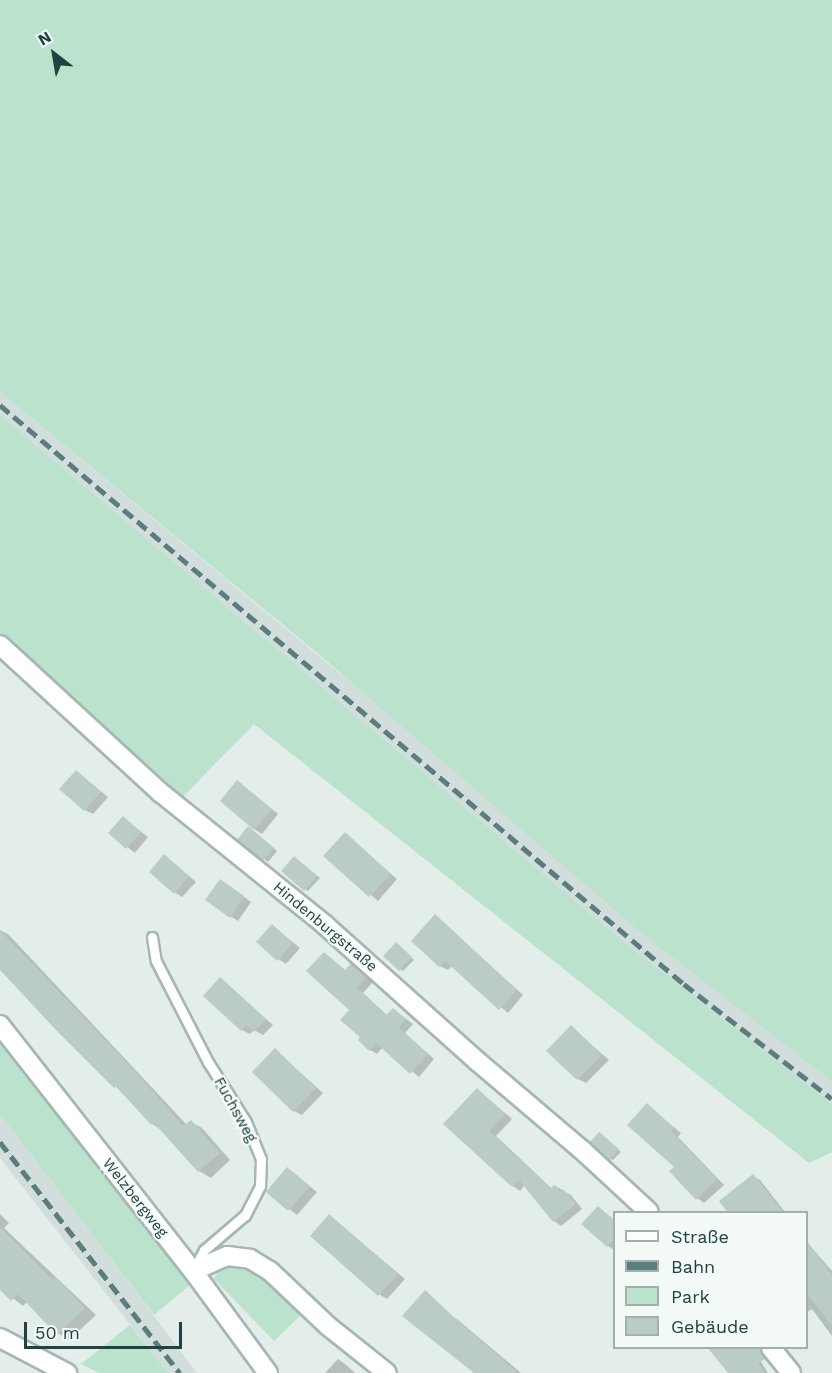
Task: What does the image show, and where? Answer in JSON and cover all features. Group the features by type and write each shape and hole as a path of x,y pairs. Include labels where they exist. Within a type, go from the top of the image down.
{"street":[{"name":"Hindenburgstraße","path":"0,645 161,793 334,932 477,1061 582,1150 648,1211"},
{"name":"Welzbergweg","path":"0,1025 193,1271 268,1373"},
{"path":"193,1271 227,1256 250,1259 270,1271 328,1326 387,1373"},
{"path":"0,1338 67,1373"},
{"path":"773,1349 792,1373"}],"lane":[{"name":"Fuchsweg","path":"152,937 156,961 208,1062 246,1122 261,1159 260,1186 244,1215 204,1251 193,1271"}],"shaded area":[{"path":"0,392 832,1081 832,1104 625,943 0,415"},
{"path":"0,1114 197,1373 168,1373 0,1158"}],"green space":[{"path":"0,0 832,0 832,1081 638,930 316,652 0,392"},
{"path":"0,415 625,943 832,1104 832,1152 809,1163 254,724 167,813 0,658"},
{"path":"0,1044 191,1284 154,1315 0,1114"},
{"path":"225,1267 248,1268 268,1277 304,1312 274,1341 213,1278"},
{"path":"130,1325 168,1373 99,1373 81,1364"}],"building":[{"path":"76,770 101,792 84,811 59,789"},
{"path":"237,780 272,809 254,830 220,801"},
{"path":"123,816 141,832 126,849 108,833"},
{"path":"248,826 274,848 263,861 237,840"},
{"path":"345,832 391,874 369,897 323,856"},
{"path":"164,854 189,876 174,894 149,872"},
{"path":"294,856 317,876 304,891 281,871"},
{"path":"220,879 244,896 230,918 205,900"},
{"path":"435,914 517,990 499,1010 445,961 439,967 411,941"},
{"path":"272,924 293,943 277,961 256,942"},
{"path":"0,930 133,1069 183,1126 191,1120 220,1153 198,1172 154,1123 151,1125 116,1086 114,1088 56,1030 0,970"},
{"path":"396,942 412,957 399,971 383,956"},
{"path":"324,952 345,970 351,963 366,977 357,988 386,1015 393,1008 406,1019 399,1028 428,1054 410,1074 376,1043 369,1051 358,1040 360,1037 340,1020 349,1010 306,971"},
{"path":"220,977 266,1019 254,1032 246,1025 241,1031 203,996"},
{"path":"571,1025 602,1055 577,1080 546,1051"},
{"path":"275,1048 316,1088 293,1112 252,1072"},
{"path":"477,1088 505,1114 489,1131 550,1188 555,1185 560,1192 563,1189 576,1204 553,1222 519,1180 512,1187 443,1124"},
{"path":"647,1103 674,1128 671,1131 717,1179 696,1200 669,1171 674,1167 627,1125"},
{"path":"599,1132 619,1149 609,1160 590,1142"},
{"path":"287,1167 310,1186 288,1211 266,1192"},
{"path":"753,1174 782,1211 726,1211 719,1201"},
{"path":"598,1206 613,1219 613,1240 607,1247 581,1224"},
{"path":"329,1214 398,1274 378,1296 310,1236"},
{"path":"0,1227 53,1280 56,1277 85,1308 57,1335 18,1294 11,1301 0,1290"},
{"path":"808,1242 832,1275 832,1326 808,1295"},
{"path":"425,1290 518,1373 474,1373 402,1316"},
{"path":"709,1349 761,1349 765,1359 758,1363 765,1373 728,1373"}],"railway":[{"path":"0,405 684,984 832,1099"},
{"path":"0,1142 180,1373"}]}
